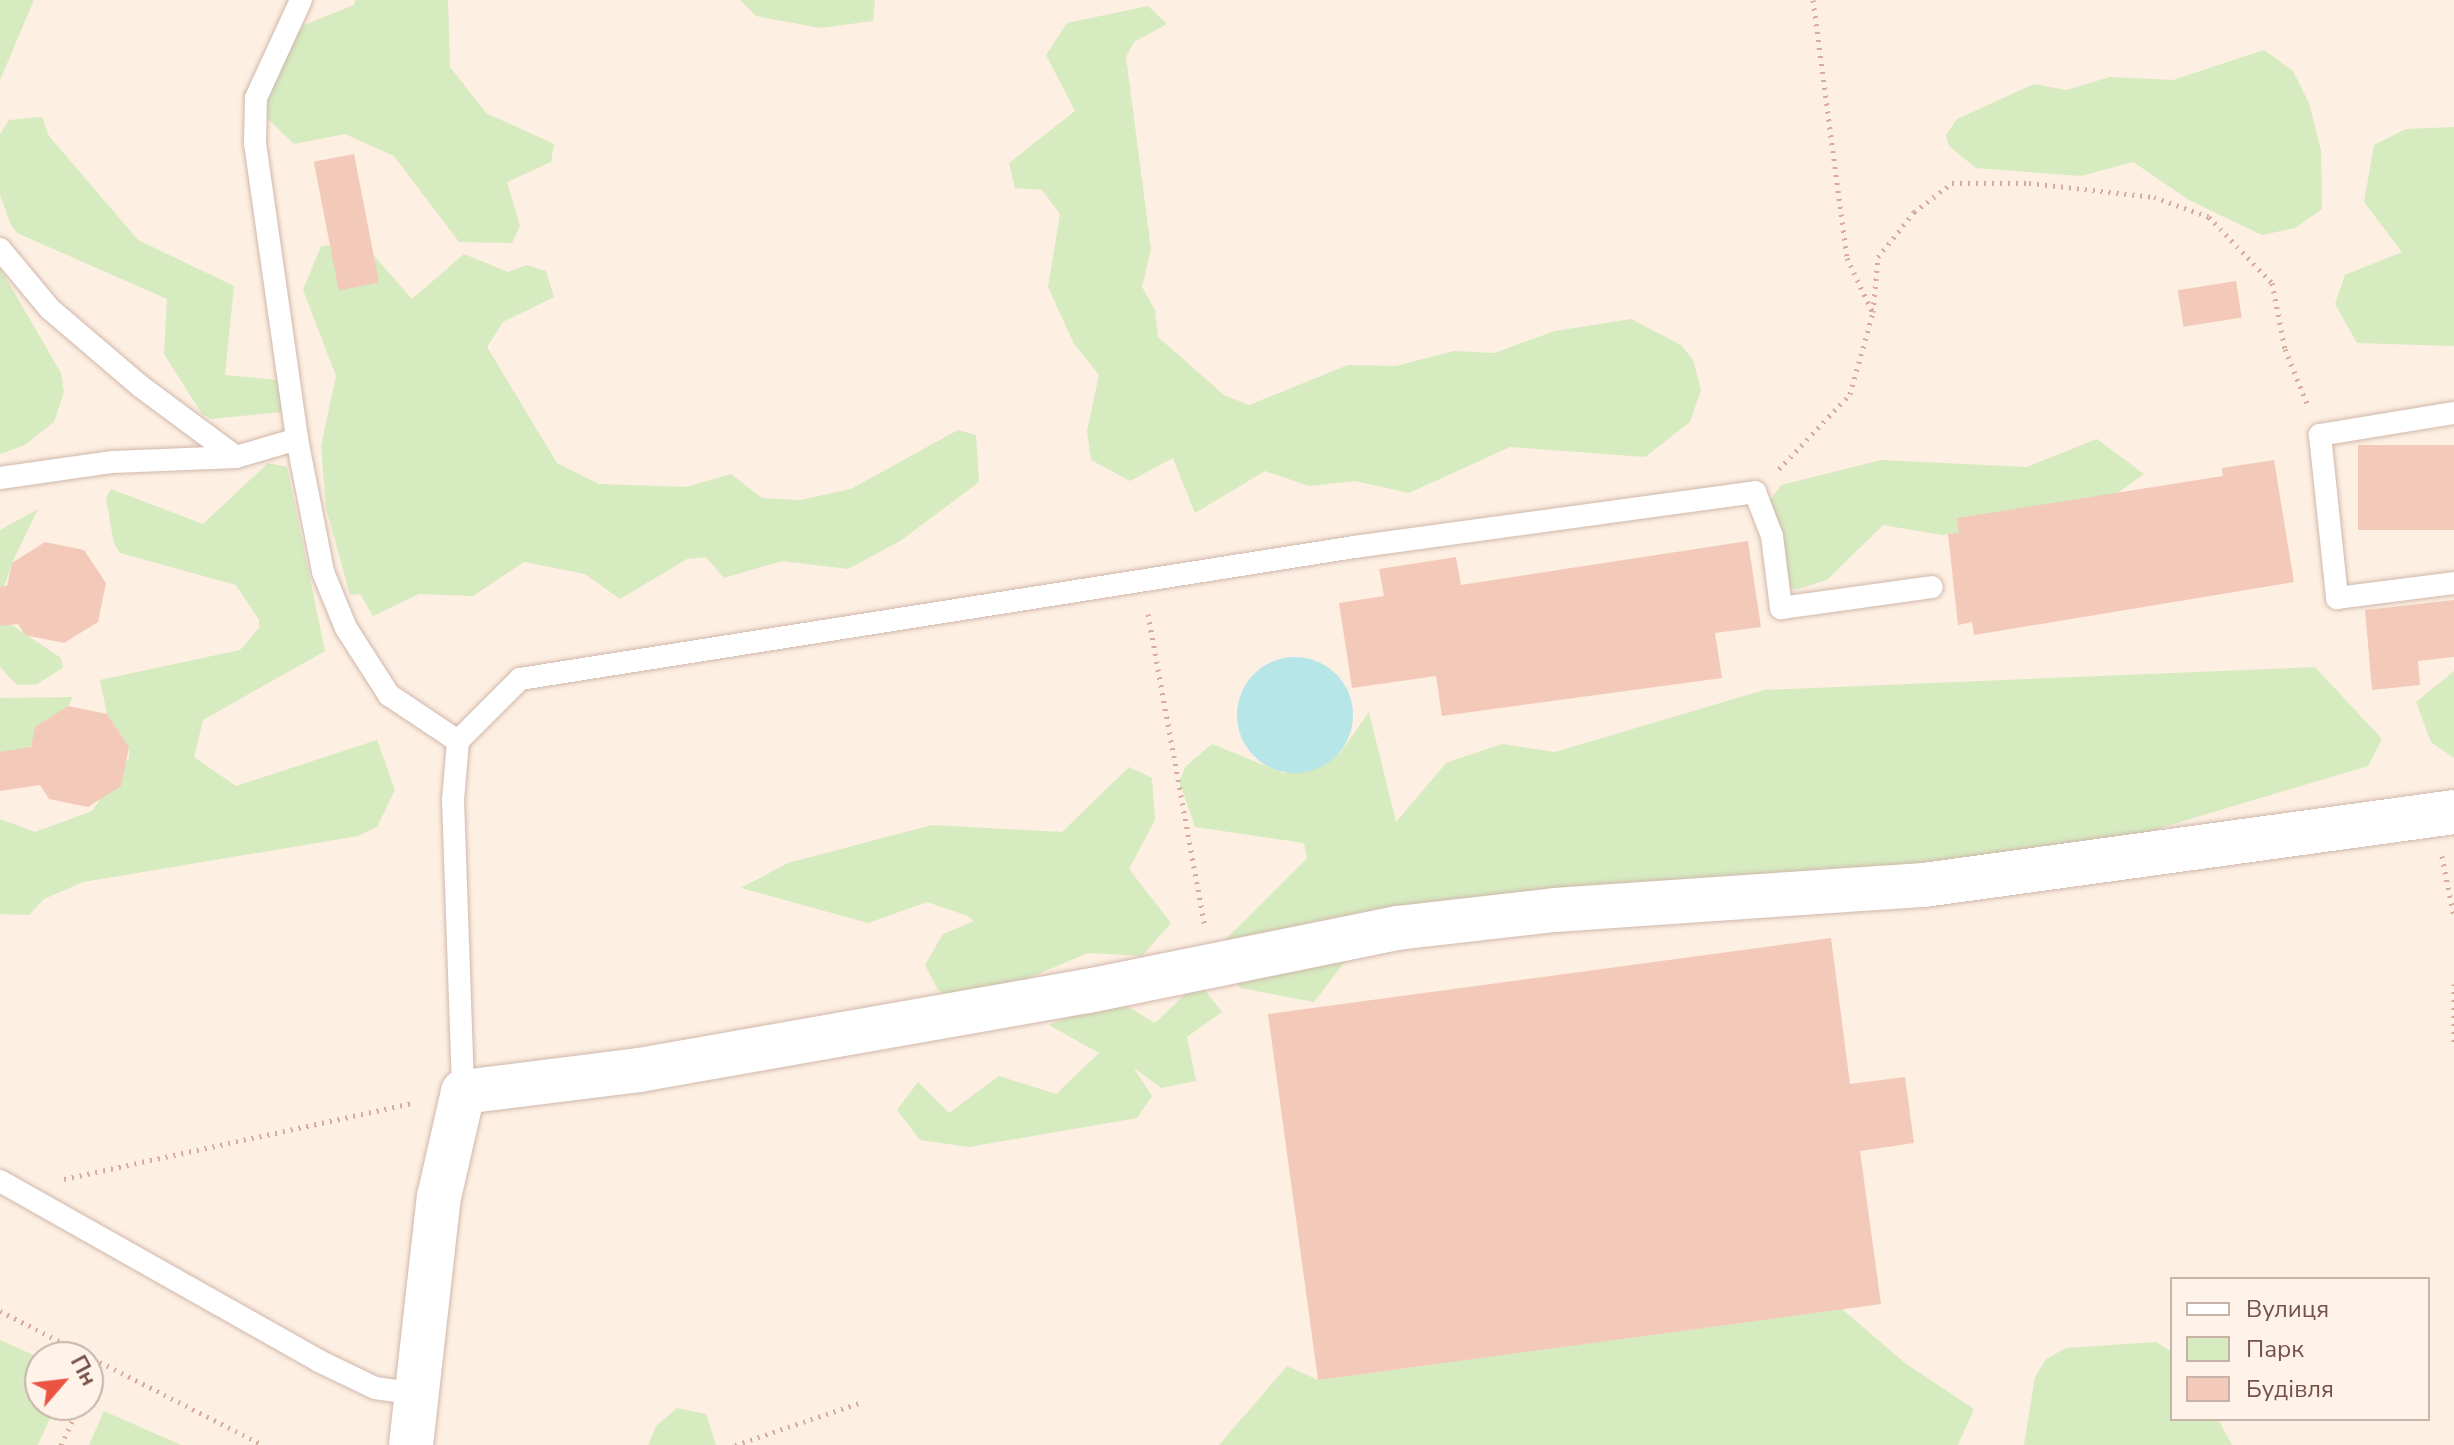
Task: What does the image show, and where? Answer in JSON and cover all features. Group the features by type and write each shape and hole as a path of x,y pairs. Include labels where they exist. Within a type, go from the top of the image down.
{"street":[{"path":"411,1445 439,1197 463,1092 639,1070 1212,967 1397,928 1555,910 1924,885 2444,813"}],"lane":[{"path":"301,0 256,98 255,143 297,439 323,572 346,628 389,695 458,741"},
{"path":"0,249 50,309 140,386 236,457"},
{"path":"2454,413 2320,435 2337,598 2454,583"},
{"path":"0,478 113,462 236,457 297,439"},
{"path":"463,1092 454,815 458,741 520,679 1142,581 1755,492 1772,536 1781,608 1932,587"},
{"path":"8,1185 319,1361 375,1388 417,1394"}],"path":[{"path":"1813,0 1847,258 1873,312"},
{"path":"1755,492 1850,394 1873,312 1878,257 1914,212 1952,183 2029,183 2154,197 2209,217 2272,283 2285,349 2320,435"},
{"path":"1142,581 1212,967"},
{"path":"2444,813 2454,917"},
{"path":"2454,984 2454,1044"},
{"path":"8,1185 463,1092"},
{"path":"0,1311 59,1341"},
{"path":"104,1364 263,1445"},
{"path":"735,1445 862,1402"},
{"path":"61,1445 72,1421"}],"green space":[{"path":"0,0 34,0 0,80"},
{"path":"355,0 448,0 450,67 486,113 554,144 551,162 507,182 520,226 512,243 459,242 394,156 345,134 294,144 242,94 292,30 354,5"},
{"path":"740,0 875,0 873,21 820,28 756,16"},
{"path":"1148,6 1167,24 1134,42 1126,57 1151,249 1142,287 1155,310 1158,337 1224,395 1249,405 1348,365 1396,366 1454,351 1494,353 1555,331 1631,319 1681,345 1693,360 1701,390 1690,422 1645,457 1510,447 1409,493 1355,481 1309,486 1265,471 1195,513 1173,458 1130,481 1091,460 1087,431 1099,375 1074,344 1048,287 1060,214 1042,190 1015,188 1009,163 1075,111 1046,55 1067,23"},
{"path":"2264,50 2293,71 2309,103 2321,150 2322,209 2295,228 2262,235 2189,200 2133,162 2081,176 1976,168 1949,146 1946,135 1957,119 2034,84 2066,90 2110,77 2173,80"},
{"path":"42,117 49,136 138,240 234,286 225,375 279,380 291,395 281,412 211,419 202,414 164,354 167,299 17,233 0,195 0,134 9,120"},
{"path":"2454,127 2454,346 2357,343 2335,304 2345,275 2402,252 2364,202 2374,145 2406,129"},
{"path":"362,242 412,299 464,254 508,272 527,265 546,271 554,297 503,322 487,347 557,463 599,484 686,487 731,474 762,498 800,500 851,489 958,430 976,435 979,482 900,541 848,569 782,561 724,578 706,557 687,559 620,599 585,574 524,562 473,596 419,594 373,616 360,594 350,595 326,508 321,446 336,376 303,290 321,246"},
{"path":"0,268 61,373 64,392 54,422 25,445 0,454"},
{"path":"2097,439 2144,474 2081,519 1942,535 1883,525 1827,580 1795,590 1783,581 1762,541 1771,499 1781,485 1881,460 2027,467"},
{"path":"268,463 287,467 325,651 203,720 194,757 236,786 377,740 395,790 377,827 358,836 83,882 44,899 29,915 0,914 0,819 35,832 92,811 129,758 129,747 107,714 100,680 240,650 259,628 259,620 236,585 120,553 114,544 106,498 111,489 203,524"},
{"path":"38,509 12,563 0,599 0,530"},
{"path":"0,617 61,658 63,668 37,684 17,685 0,667"},
{"path":"2315,667 2382,739 2368,766 2009,873 1224,941 1307,858 1304,843 1195,827 1179,781 1186,766 1212,744 1284,773 1340,753 1369,712 1396,822 1446,763 1502,744 1555,752 1764,690"},
{"path":"2454,671 2454,758 2431,742 2416,702"},
{"path":"73,697 68,706 0,777 0,698"},
{"path":"1129,767 1152,778 1155,820 1129,869 1171,923 1142,956 1088,953 964,1005 938,990 925,965 943,934 974,921 968,916 927,902 868,923 741,888 788,863 932,825 1062,832"},
{"path":"1347,959 1314,1002 1240,988 1227,964"},
{"path":"1198,982 1222,1012 1187,1037 1196,1081 1161,1088 1133,1067 1152,1096 1137,1118 969,1147 920,1140 897,1110 918,1082 949,1113 999,1076 1056,1094 1099,1053 1049,1025 1115,999 1155,1023"},
{"path":"1842,1309 1905,1363 1974,1409 1958,1445 1219,1445 1287,1366 1318,1380"},
{"path":"0,1340 24,1351 24,1421 49,1421 38,1445 0,1445"},
{"path":"2156,1342 2170,1351 2170,1421 2219,1421 2232,1445 2024,1445 2035,1377 2046,1359 2066,1348"},
{"path":"677,1408 706,1414 716,1445 648,1445 656,1426"},
{"path":"104,1411 181,1445 89,1445 100,1421 104,1421"}],"water":[{"path":"1295,657 1317,661 1336,674 1349,693 1353,715 1349,737 1336,756 1317,769 1295,773 1273,769 1254,756 1241,737 1237,715 1241,693 1254,674 1273,661"}],"building":[{"path":"354,154 379,283 339,290 314,162"},
{"path":"2236,281 2242,318 2184,327 2178,290"},
{"path":"2358,445 2454,445 2454,530 2358,530"},
{"path":"2274,460 2294,582 1974,635 1972,622 1958,625 1948,534 1959,533 1957,518 2223,476 2222,468"},
{"path":"1748,541 1761,627 1715,633 1722,678 1442,716 1436,676 1352,688 1339,603 1384,596 1379,569 1456,557 1461,585"},
{"path":"45,542 84,550 106,583 98,622 64,643 25,635 18,624 0,626 0,587 7,586 12,563"},
{"path":"2454,600 2454,657 2418,661 2420,685 2372,690 2365,610"},
{"path":"68,706 107,714 129,747 121,786 88,807 49,799 40,785 0,791 0,752 31,747 35,727"},
{"path":"1831,938 1850,1084 1905,1077 1914,1143 1860,1151 1881,1304 1318,1380 1268,1014"}]}
